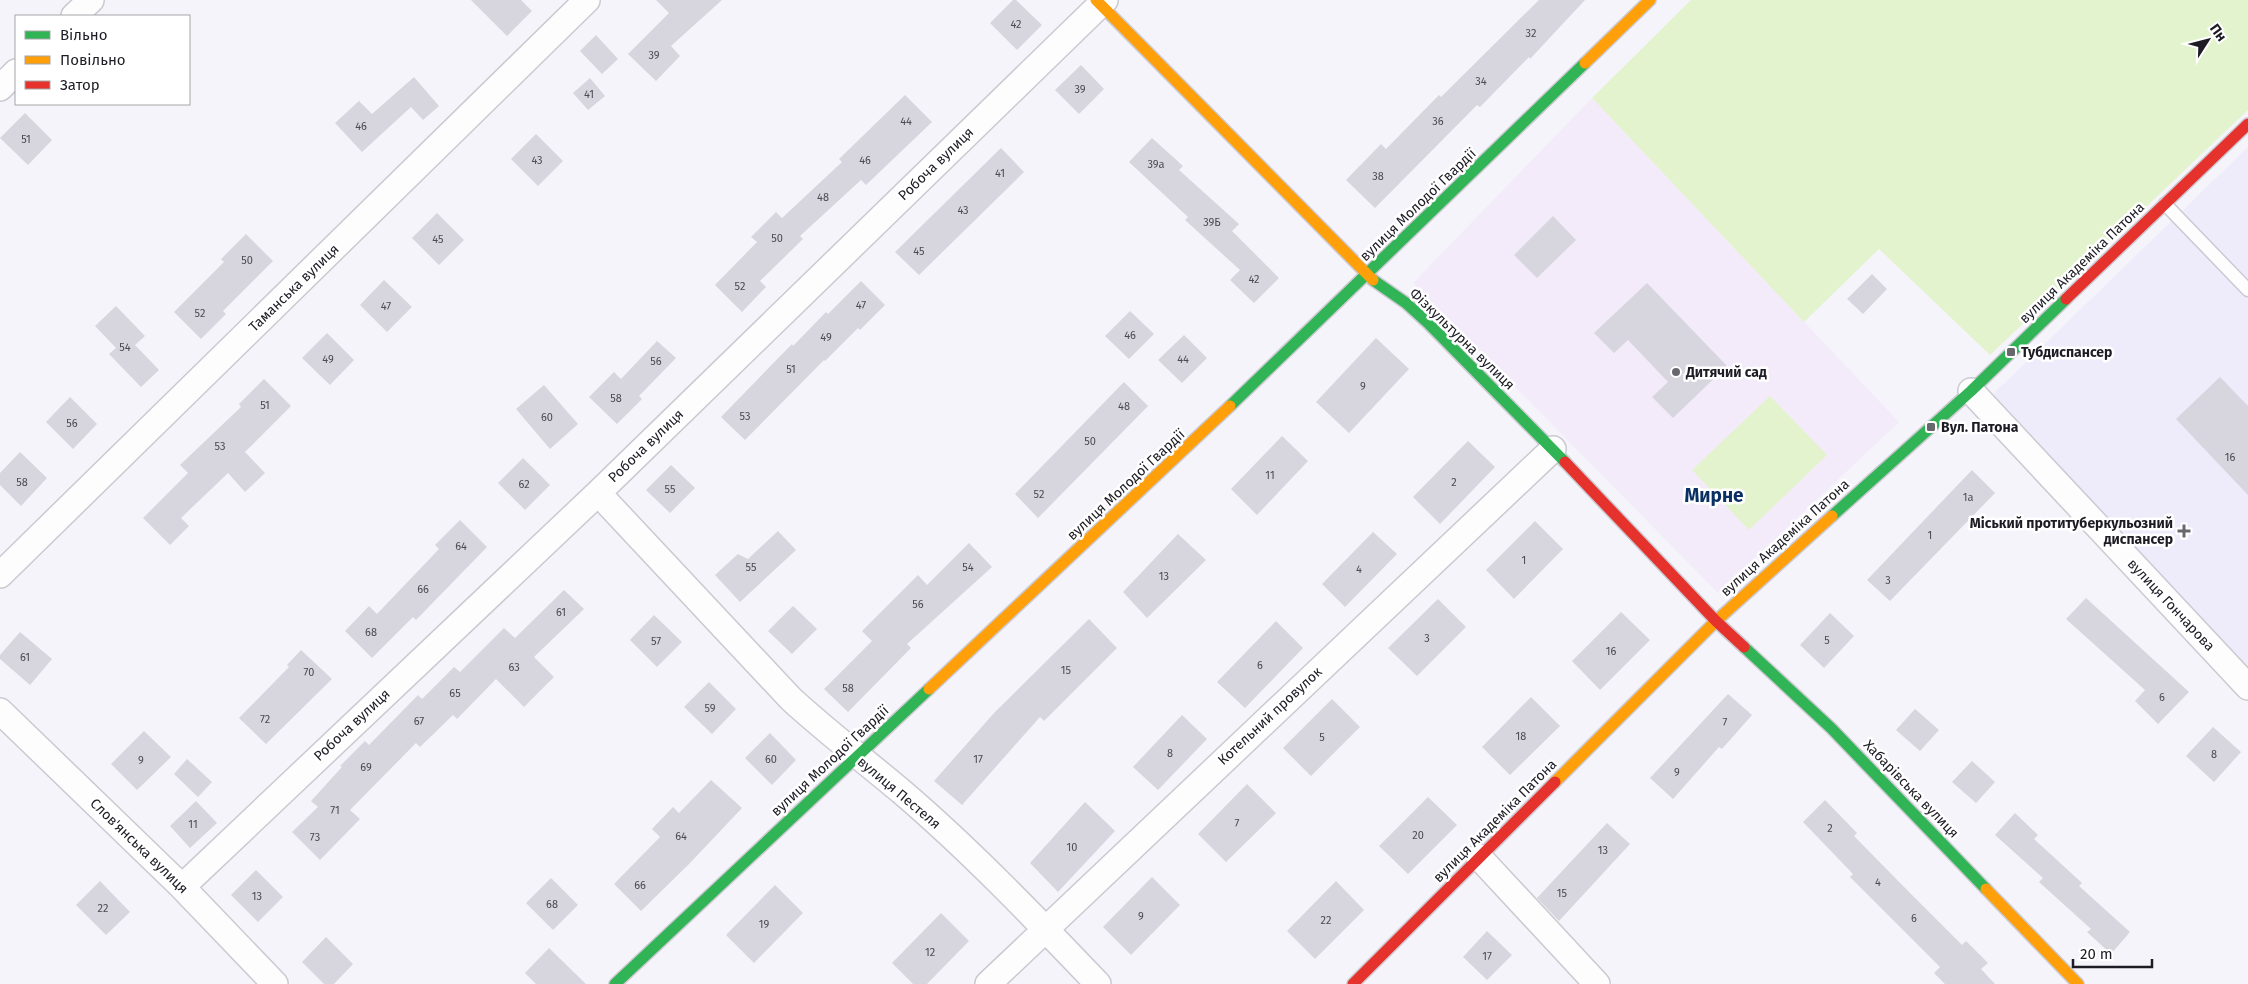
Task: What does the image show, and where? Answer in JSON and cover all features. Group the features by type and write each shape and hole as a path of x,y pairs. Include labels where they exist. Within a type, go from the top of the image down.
{"street":[{"path":"75,15 91,0"},
{"name":"Таманська вулиця","path":"0,575 587,0"},
{"name":"вулиця Молодої Гвардії","path":"615,984 856,756 1156,478 1367,276 1650,0"},
{"name":"Фізкультурна вулиця","path":"1101,2 1367,276 1428,322 1553,449 1716,621"},
{"name":"Робоча вулиця","path":"182,887 598,493 1101,2"},
{"path":"0,88 15,73"},
{"name":"вулиця Академіка Патона","path":"1353,984 1716,621 1971,391 2248,124"},
{"name":"вулиця Гончарова","path":"1971,391 2248,688"},
{"name":"Котельний провулок","path":"988,984 1553,449"},
{"name":"вулиця Пестеля","path":"598,493 791,699 942,829 1045,928 1098,984"},
{"name":"Хабарівська вулиця","path":"1716,621 1831,728 2078,984"},
{"name":"Слов'янська вулиця","path":"0,711 182,887 275,984"},
{"path":"1480,857 1597,984"}],"lane":[{"path":"2165,204 2248,290"}],"shaded area":[{"name":"Дитячий сад","path":"1592,98 1899,422 1718,593 1413,283"},
{"name":"Міський протитуберкульозний диспансер","path":"2248,147 2248,668 1993,394"}],"green space":[{"path":"1691,0 2248,0 2248,110 1990,355 1879,249 1804,322 1592,98"},
{"path":"1770,396 1827,455 1749,530 1692,470"}],"building":[{"path":"471,0 521,0 532,11 507,36"},
{"path":"656,0 722,0 671,46 680,56 656,81 628,54 669,13"},
{"path":"1013,0 1016,0 1042,25 1017,50 990,23"},
{"path":"1539,0 1585,0 1530,59 1529,57 1480,107 1477,105 1375,208 1346,180 1381,144 1386,149 1439,95 1441,97"},
{"path":"596,35 618,59 602,74 580,51"},
{"path":"1081,65 1104,89 1079,114 1055,90"},
{"path":"414,77 439,106 423,120 411,107 362,152 335,123 359,101 372,114"},
{"path":"590,78 605,96 588,110 573,93"},
{"path":"905,95 932,122 866,185 861,180 800,236 803,239 760,281 766,287 742,312 715,285 757,242 751,237 776,212 782,218 842,162 839,159"},
{"path":"25,113 52,140 28,165 0,138"},
{"path":"536,134 563,161 538,186 511,159"},
{"path":"1152,138 1183,166 1179,170 1239,224 1232,231 1279,278 1254,303 1230,280 1240,270 1185,220 1188,217 1129,162"},
{"path":"1001,148 1024,172 919,275 895,252"},
{"path":"437,213 464,240 439,265 412,238"},
{"path":"1553,216 1576,240 1537,278 1514,255"},
{"path":"246,234 273,261 223,311 226,314 201,339 174,312 224,262 221,259"},
{"path":"1872,274 1887,289 1863,314 1847,299"},
{"path":"384,280 412,307 387,332 360,305"},
{"path":"861,281 885,305 860,330 858,328 824,360 745,440 721,417 792,344 793,346 826,312 828,314"},
{"path":"1647,283 1727,366 1673,418 1652,397 1668,382 1628,340 1614,353 1594,333"},
{"path":"116,306 145,336 135,345 159,370 141,387 109,354 116,348 95,326"},
{"path":"1130,311 1154,334 1129,359 1105,336"},
{"path":"327,333 354,360 330,385 302,358"},
{"path":"1184,335 1207,358 1182,383 1158,360"},
{"path":"1376,338 1409,369 1349,433 1316,402"},
{"path":"657,341 676,358 639,396 642,399 617,424 589,397 614,372 621,379"},
{"path":"2220,377 2248,406 2248,495 2176,419"},
{"path":"264,379 291,406 245,452 265,473 245,492 228,473 181,518 189,526 170,545 143,518 188,473 180,465 241,407 239,404"},
{"path":"1124,382 1148,406 1038,518 1015,494"},
{"path":"544,385 578,424 550,449 516,409"},
{"path":"70,397 97,424 73,449 46,422"},
{"path":"1282,436 1308,461 1257,515 1231,489"},
{"path":"1468,441 1495,467 1440,524 1413,497"},
{"path":"20,452 47,478 21,506 0,485 0,473"},
{"path":"523,458 550,485 525,510 498,483"},
{"path":"671,465 695,488 670,513 646,490"},
{"path":"1972,470 1995,493 1890,601 1867,580"},
{"path":"460,520 487,547 416,620 413,617 372,658 345,631 369,606 377,614 439,549 435,545"},
{"path":"1535,521 1563,549 1514,599 1486,570"},
{"path":"778,531 796,550 740,602 715,575 738,554 748,559"},
{"path":"1373,532 1397,554 1345,607 1322,584"},
{"path":"1178,534 1206,560 1147,618 1123,592"},
{"path":"969,543 992,567 907,644 911,648 848,712 824,689 872,641 862,631 918,575 927,585"},
{"path":"564,590 584,609 534,657 554,677 524,707 496,679 457,719 453,715 420,747 416,743 350,810 360,819 320,860 292,832 318,807 311,801 342,767 340,766 365,741 369,745 418,695 422,699 454,667 460,672 504,628 515,638"},
{"path":"2086,598 2189,692 2158,724 2135,701 2145,690 2066,619"},
{"path":"1438,599 1466,627 1417,676 1388,648"},
{"path":"793,606 817,629 792,654 768,631"},
{"path":"1621,612 1650,640 1600,690 1572,661"},
{"path":"1830,613 1854,636 1824,668 1800,645"},
{"path":"654,615 682,642 657,667 630,640"},
{"path":"1089,619 1117,648 1044,721 1040,717 962,805 934,781 994,713"},
{"path":"1276,621 1303,648 1245,708 1217,682"},
{"path":"20,632 52,659 30,685 0,659 0,655"},
{"path":"301,650 332,679 266,744 239,718 289,667 287,665"},
{"path":"709,682 736,709 712,734 684,707"},
{"path":"1728,694 1752,715 1722,749 1719,747 1673,799 1650,778"},
{"path":"1531,697 1560,726 1510,775 1482,747"},
{"path":"1332,699 1360,727 1311,776 1283,748"},
{"path":"1915,709 1939,730 1920,751 1896,730"},
{"path":"1182,715 1207,739 1158,790 1133,767"},
{"path":"2213,727 2241,752 2214,782 2186,756"},
{"path":"144,731 171,757 137,790 111,764"},
{"path":"770,733 796,760 772,785 745,758"},
{"path":"187,759 212,782 198,797 174,774"},
{"path":"1972,761 1995,782 1976,803 1952,782"},
{"path":"711,780 742,808 641,911 614,884 660,837 652,829 673,807 679,813"},
{"path":"1247,784 1276,813 1226,862 1198,834"},
{"path":"1428,797 1457,825 1408,874 1379,846"},
{"path":"1825,800 1857,833 1854,836 1962,945 1966,941 1988,963 1981,969 1995,984 1945,984 1934,973 1940,967 1850,877 1853,874 1803,822"},
{"path":"196,801 217,823 190,848 170,826"},
{"path":"1085,802 1115,831 1058,892 1030,863"},
{"path":"2015,813 2038,835 2034,839 2082,883 2079,886 2130,932 2111,954 2087,932 2091,929 2039,882 2043,878 1995,835"},
{"path":"1607,823 1630,844 1559,921 1537,898"},
{"path":"256,870 283,897 258,922 231,895"},
{"path":"1152,877 1180,905 1131,955 1103,927"},
{"path":"551,878 578,905 553,930 526,903"},
{"path":"100,881 130,912 106,935 76,905"},
{"path":"1336,881 1364,910 1315,959 1287,931"},
{"path":"775,885 803,913 754,963 726,935"},
{"path":"941,913 969,941 927,984 913,984 892,963"},
{"path":"1487,931 1512,955 1487,980 1463,957"},
{"path":"326,937 353,964 334,984 324,984 302,962"},
{"path":"549,948 586,984 536,984 525,973"}],"traffic: fast":[{"path":"1230,406 1585,63"},
{"path":"1373,280 1406,303 1428,323 1565,462"},
{"path":"1832,516 1971,391 2066,299"},
{"path":"1744,647 1831,728 1986,889"},
{"path":"615,984 929,689"}],"traffic: slow":[{"path":"1096,0 1373,280"},
{"path":"1585,63 1650,0"},
{"path":"929,689 1230,406"},
{"path":"1555,782 1716,621 1832,516"},
{"path":"1986,889 2078,984"}],"traffic: jam":[{"path":"2066,299 2248,124"},
{"path":"1565,462 1716,621 1744,647"},
{"path":"1353,984 1555,782"}],"place":[{"name":"Тубдиспансер","path":"2011,352"},
{"name":"Дитячий сад","path":"1676,372"},
{"name":"Вул. Патона","path":"1931,427"},
{"name":"Міський протитуберкульозний диспансер","path":"2184,531"}],"district":[{"name":"Мирне","path":"1714,495"}]}
